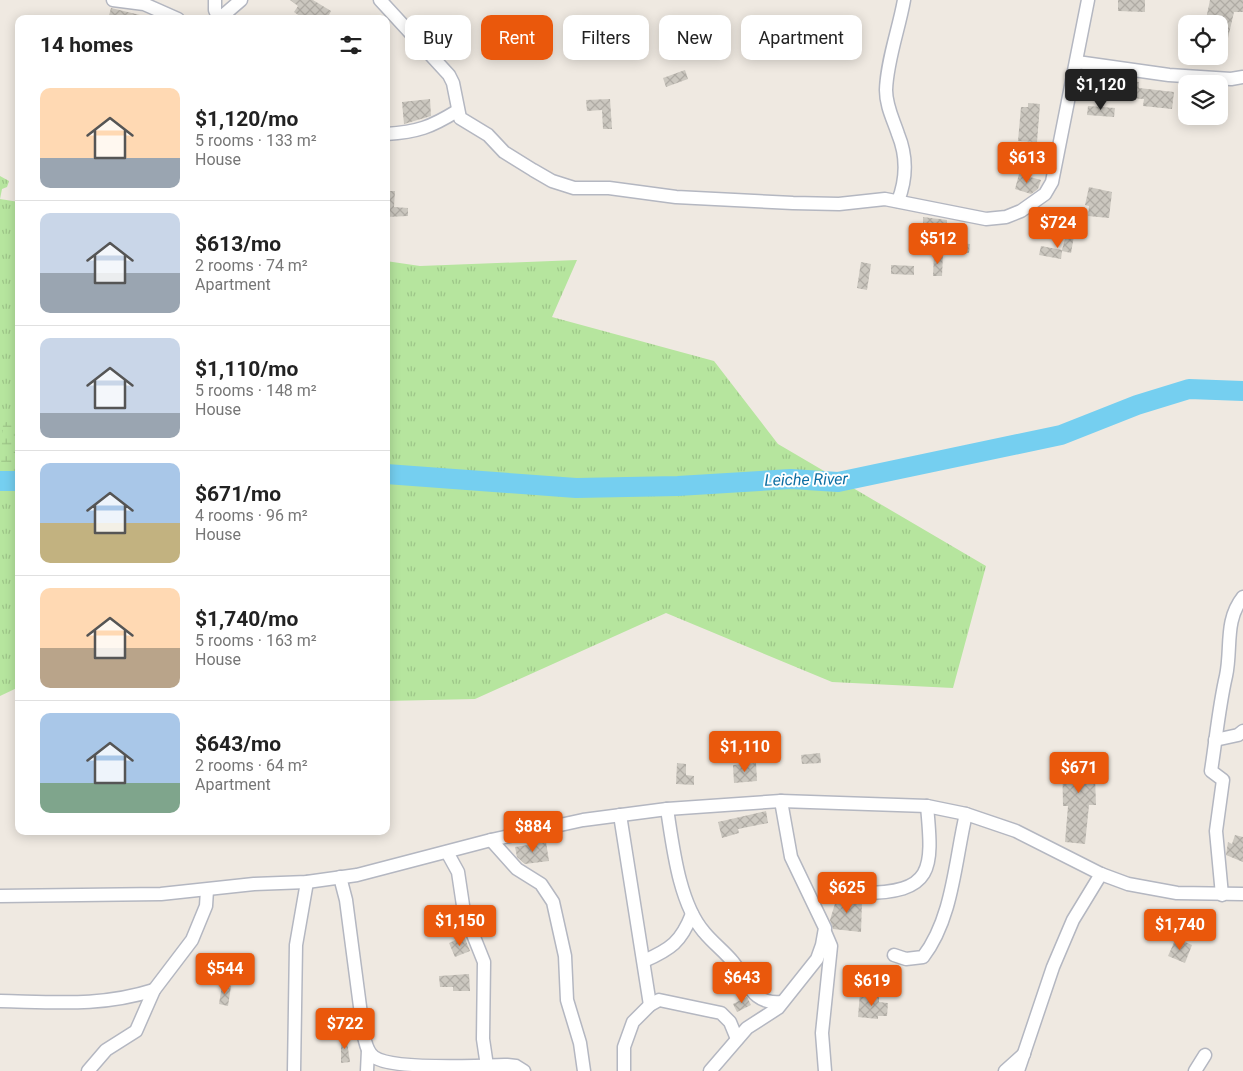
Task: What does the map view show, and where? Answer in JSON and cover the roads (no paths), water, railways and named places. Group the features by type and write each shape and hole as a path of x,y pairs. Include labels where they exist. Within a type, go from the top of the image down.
{"street":[{"path":"113,0 144,2 170,15"},
{"path":"215,0 217,15"},
{"path":"224,15 241,0"},
{"path":"380,0 449,75 454,83 457,111 463,121 488,135 504,152 566,186 609,188 676,197 793,203 839,204 885,199 986,218 1006,217 1033,204 1045,194 1052,182 1088,0"},
{"path":"898,200 905,171 903,148 888,110 886,90 904,0"},
{"path":"1077,62 1169,75 1232,79 1243,76"},
{"path":"390,134 404,133 434,125 457,111"},
{"path":"1222,895 1216,831 1223,780 1210,771 1226,676 1230,624 1243,598"},
{"path":"1214,740 1238,735 1243,732"},
{"path":"0,896 161,894 254,884 307,882 340,878 491,840 583,820 667,809 781,801 927,806 966,814 1016,831 1100,874 1128,884 1152,889 1222,895 1243,894"},
{"path":"781,801 791,857 831,946 822,1033 825,1071"},
{"path":"861,894 893,892 919,881 926,874 931,854 927,806"},
{"path":"667,809 674,853 692,914 704,932 734,963 754,995 769,1002 782,1002"},
{"path":"894,955 906,959 923,957 931,946 941,923 950,891 966,814"},
{"path":"620,815 650,1005"},
{"path":"491,840 517,869 541,884 553,902 565,956 567,1000 580,1043 584,1071"},
{"path":"447,852 458,872 464,912 484,962 483,1039 487,1066"},
{"path":"1018,1071 1026,1052 1053,967 1073,920 1100,874"},
{"path":"340,878 346,900 368,1050 367,1071"},
{"path":"294,1071 296,944 307,882"},
{"path":"88,1071 106,1050 136,1030 154,990 192,940 206,906 207,890"},
{"path":"644,961 659,955 677,942 686,930 692,914"},
{"path":"710,1071 747,1028 771,1014 782,1002 816,960 825,932"},
{"path":"0,1001 61,1004 90,1003 134,996 154,990"},
{"path":"624,1071 624,1047 627,1034 640,1014 659,1000 721,1013 730,1022 738,1039"},
{"path":"368,1050 376,1059 386,1062 516,1066 524,1071"},
{"path":"1005,1071 1026,1052"},
{"path":"1195,1071 1206,1055"}],"waterway":[{"name":"Leiche River","path":"390,474 576,488 678,486 791,479 838,482 1061,435 1137,405 1189,389 1243,391"},
{"name":"Leiche River","path":"0,481 15,481"}]}
